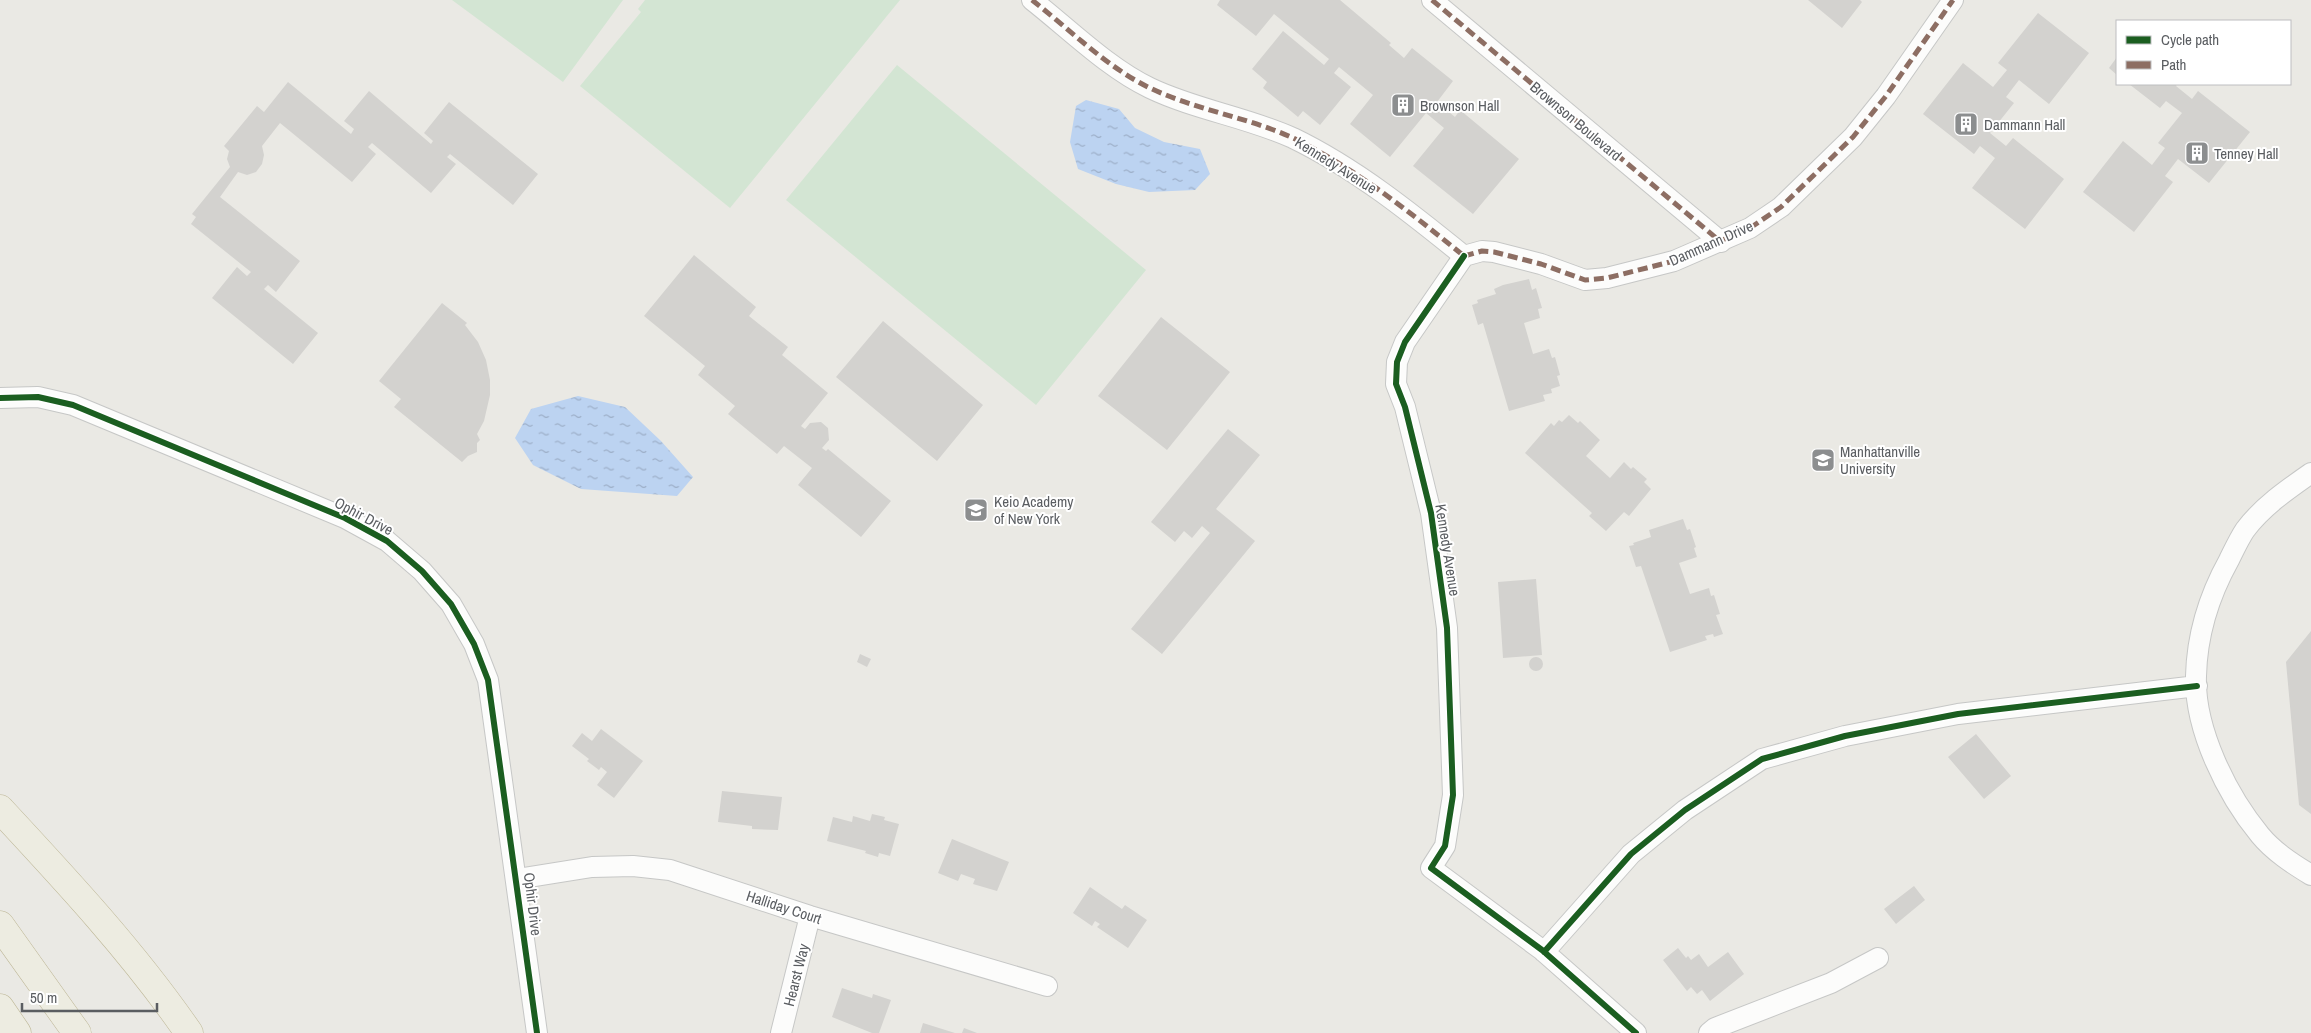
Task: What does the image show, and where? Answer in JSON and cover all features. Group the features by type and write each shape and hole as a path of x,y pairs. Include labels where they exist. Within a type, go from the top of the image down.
{"highway":[{"path":"0,809 99,920 157,990 189,1033"},
{"path":"0,925 77,1033"},
{"path":"0,1008 16,1033"}],"street":[{"name":"Kennedy Avenue","path":"1032,0 1109,61 1149,88 1175,99 1262,126 1294,139 1351,172 1427,226 1464,256 1405,342 1397,362 1396,384 1405,407 1431,513 1447,628 1453,795 1445,846 1431,868 1544,952"},
{"name":"Brownson Boulevard","path":"1432,0 1720,242"},
{"name":"Dammann Drive","path":"1464,256 1482,251 1494,252 1541,264 1584,280 1600,279 1628,274 1674,261 1750,228 1782,207 1853,137 1886,96 1953,0"},
{"name":"Ophir Drive","path":"0,398 38,397 74,406 345,518 387,541 422,571 452,604 474,644 488,680 537,1033"},
{"path":"2311,473 2264,510 2245,531 2213,588 2200,632 2197,686 2200,714 2212,753 2232,797 2261,836 2286,859 2311,875"},
{"path":"1636,1033 1544,952 1632,854 1685,810 1762,759 1844,736 1958,714 2197,686"},
{"name":"Halliday Court","path":"517,879 592,867 633,866 670,870 810,916 1048,986"},
{"name":"Hearst Way","path":"781,1033 810,916"},
{"path":"1709,1033 1716,1028 1831,983 1878,958"}],"green space":[{"path":"452,0 623,0 563,82"},
{"path":"645,0 900,0 730,208 580,86 641,12 638,9"},
{"path":"897,65 1146,270 1036,405 786,200"}],"water":[{"path":"1086,100 1119,109 1135,128 1164,142 1200,149 1210,174 1195,190 1149,192 1116,184 1078,169 1070,142 1076,106"},
{"path":"578,396 625,407 661,441 693,477 677,496 581,489 533,465 515,438 531,409"}],"building":[{"name":"Brownson Hall","path":"1220,0 1340,0 1391,43 1389,45 1404,58 1412,48 1453,81 1437,102 1455,117 1460,110 1519,159 1473,214 1413,166 1444,128 1426,113 1390,157 1350,124 1373,95 1339,67 1334,73 1351,87 1320,125 1303,111 1298,117 1263,88 1267,82 1252,69 1283,31 1324,65 1329,59 1274,14 1256,36 1217,5"},
{"path":"1808,0 1860,0 1862,2 1842,28"},
{"name":"Dammann Hall","path":"2038,13 2089,53 2049,104 2019,80 2006,97 2014,103 1990,133 2006,146 2013,138 2064,179 2025,229 1972,188 1995,158 1980,146 1974,154 1923,114 1963,63 1993,87 2007,70 1998,63"},
{"path":"2116,58 2116,74 2109,68"},
{"path":"288,82 351,134 354,129 344,121 369,91 431,144 433,141 424,133 449,102 538,174 513,205 450,154 447,157 456,164 431,193 372,143 368,147 376,154 352,182 280,123 262,146 264,155 262,164 256,172 247,175 238,172 220,197 300,261 276,292 268,285 264,289 318,333 293,364 212,298 237,267 247,276 251,272 191,224 196,217 192,214 230,167 227,159 229,151 224,146 257,106 264,112"},
{"name":"Tenney Hall","path":"2130,85 2176,85 2192,99 2198,91 2250,132 2209,183 2178,159 2165,176 2173,182 2134,232 2083,192 2123,141 2152,165 2165,148 2158,143 2182,113 2166,101 2160,108"},
{"path":"694,255 756,307 749,316 788,347 782,355 828,393 801,426 805,429 810,423 821,422 828,428 829,440 822,448 826,451 828,449 891,501 861,537 798,485 812,468 784,446 777,454 728,414 735,406 698,375 705,366 644,316"},
{"path":"1529,279 1532,290 1536,288 1542,308 1538,309 1540,318 1524,323 1533,354 1549,349 1552,358 1555,357 1560,375 1557,376 1560,386 1551,389 1552,393 1543,395 1545,401 1509,411 1483,323 1478,325 1472,305 1478,303 1477,300 1496,294 1494,289"},
{"path":"442,303 467,323 465,325 478,342 486,360 490,380 490,395 484,421 477,434 480,440 477,443 477,452 468,456 462,462 394,407 401,399 379,381"},
{"path":"1161,317 1230,372 1167,450 1098,396"},
{"path":"883,321 983,405 937,461 836,377"},
{"path":"1569,415 1578,423 1580,421 1600,440 1586,456 1610,478 1624,462 1647,479 1644,482 1651,489 1629,516 1624,512 1606,531 1589,516 1592,513 1525,453 1551,423 1554,426 1559,420 1562,422"},
{"path":"1228,429 1260,455 1216,509 1255,541 1162,654 1131,629 1210,533 1202,526 1192,538 1184,531 1175,542 1151,522"},
{"path":"1683,519 1687,530 1690,529 1697,557 1679,563 1690,594 1709,588 1711,596 1714,595 1720,614 1716,615 1723,634 1714,637 1713,634 1705,636 1707,640 1670,652 1641,566 1636,567 1629,546 1651,537 1649,530"},
{"path":"1536,579 1542,655 1503,658 1498,582"},
{"path":"2311,631 2311,814 2299,805 2286,662"},
{"path":"860,654 871,659 867,667 857,662"},
{"path":"1536,657 1541,659 1543,664 1541,669 1536,671 1531,669 1529,664 1531,659"},
{"path":"601,729 643,761 614,798 597,785 607,772 601,767 599,770 587,761 589,759 572,746 582,733 592,741"},
{"path":"1976,734 2011,776 1984,799 1948,757"},
{"path":"722,791 782,797 778,830 752,829 752,826 718,822"},
{"path":"872,814 885,817 884,820 899,824 890,856 879,853 878,857 865,853 866,851 827,841 833,817 852,822 853,816 870,821"},
{"path":"952,839 1009,862 997,891 973,884 975,879 961,874 958,881 938,873"},
{"path":"1914,886 1925,900 1896,924 1884,909"},
{"path":"1090,887 1122,909 1125,905 1147,920 1128,948 1097,927 1100,924 1095,921 1092,926 1073,913"},
{"path":"1678,948 1686,958 1688,956 1691,960 1699,954 1708,967 1728,952 1744,974 1710,1001 1702,990 1697,994 1691,987 1687,991 1663,960"},
{"path":"842,988 872,998 873,994 891,1000 879,1033 872,1033 832,1017"},
{"path":"923,1023 955,1033 920,1033"},
{"path":"964,1028 977,1033 962,1033"}],"marked path":[{"path":"1032,0 1104,59 1134,80 1167,96 1258,124 1293,138 1316,150 1382,192 1464,256"},
{"path":"1432,0 1721,242"},
{"path":"1464,256 1482,251 1494,252 1541,264 1585,280 1607,278 1674,261 1750,228 1781,207 1853,137 1886,96 1953,0"}],"cycle path":[{"path":"1464,256 1405,342 1397,362 1396,384 1405,407 1431,513 1447,628 1453,795 1445,846 1431,868 1542,950 1636,1033"},
{"path":"0,398 38,397 73,405 345,518 387,541 422,571 451,604 474,644 488,680 537,1033"},
{"path":"1544,952 1631,854 1685,810 1762,759 1845,736 1958,714 2197,686"}],"place":[{"name":"Brownson Hall","path":"1403,105"},
{"name":"Dammann Hall","path":"1966,124"},
{"name":"Tenney Hall","path":"2197,153"},
{"name":"Manhattanville University","path":"1823,460"},
{"name":"Keio Academy of New York","path":"976,510"}]}
